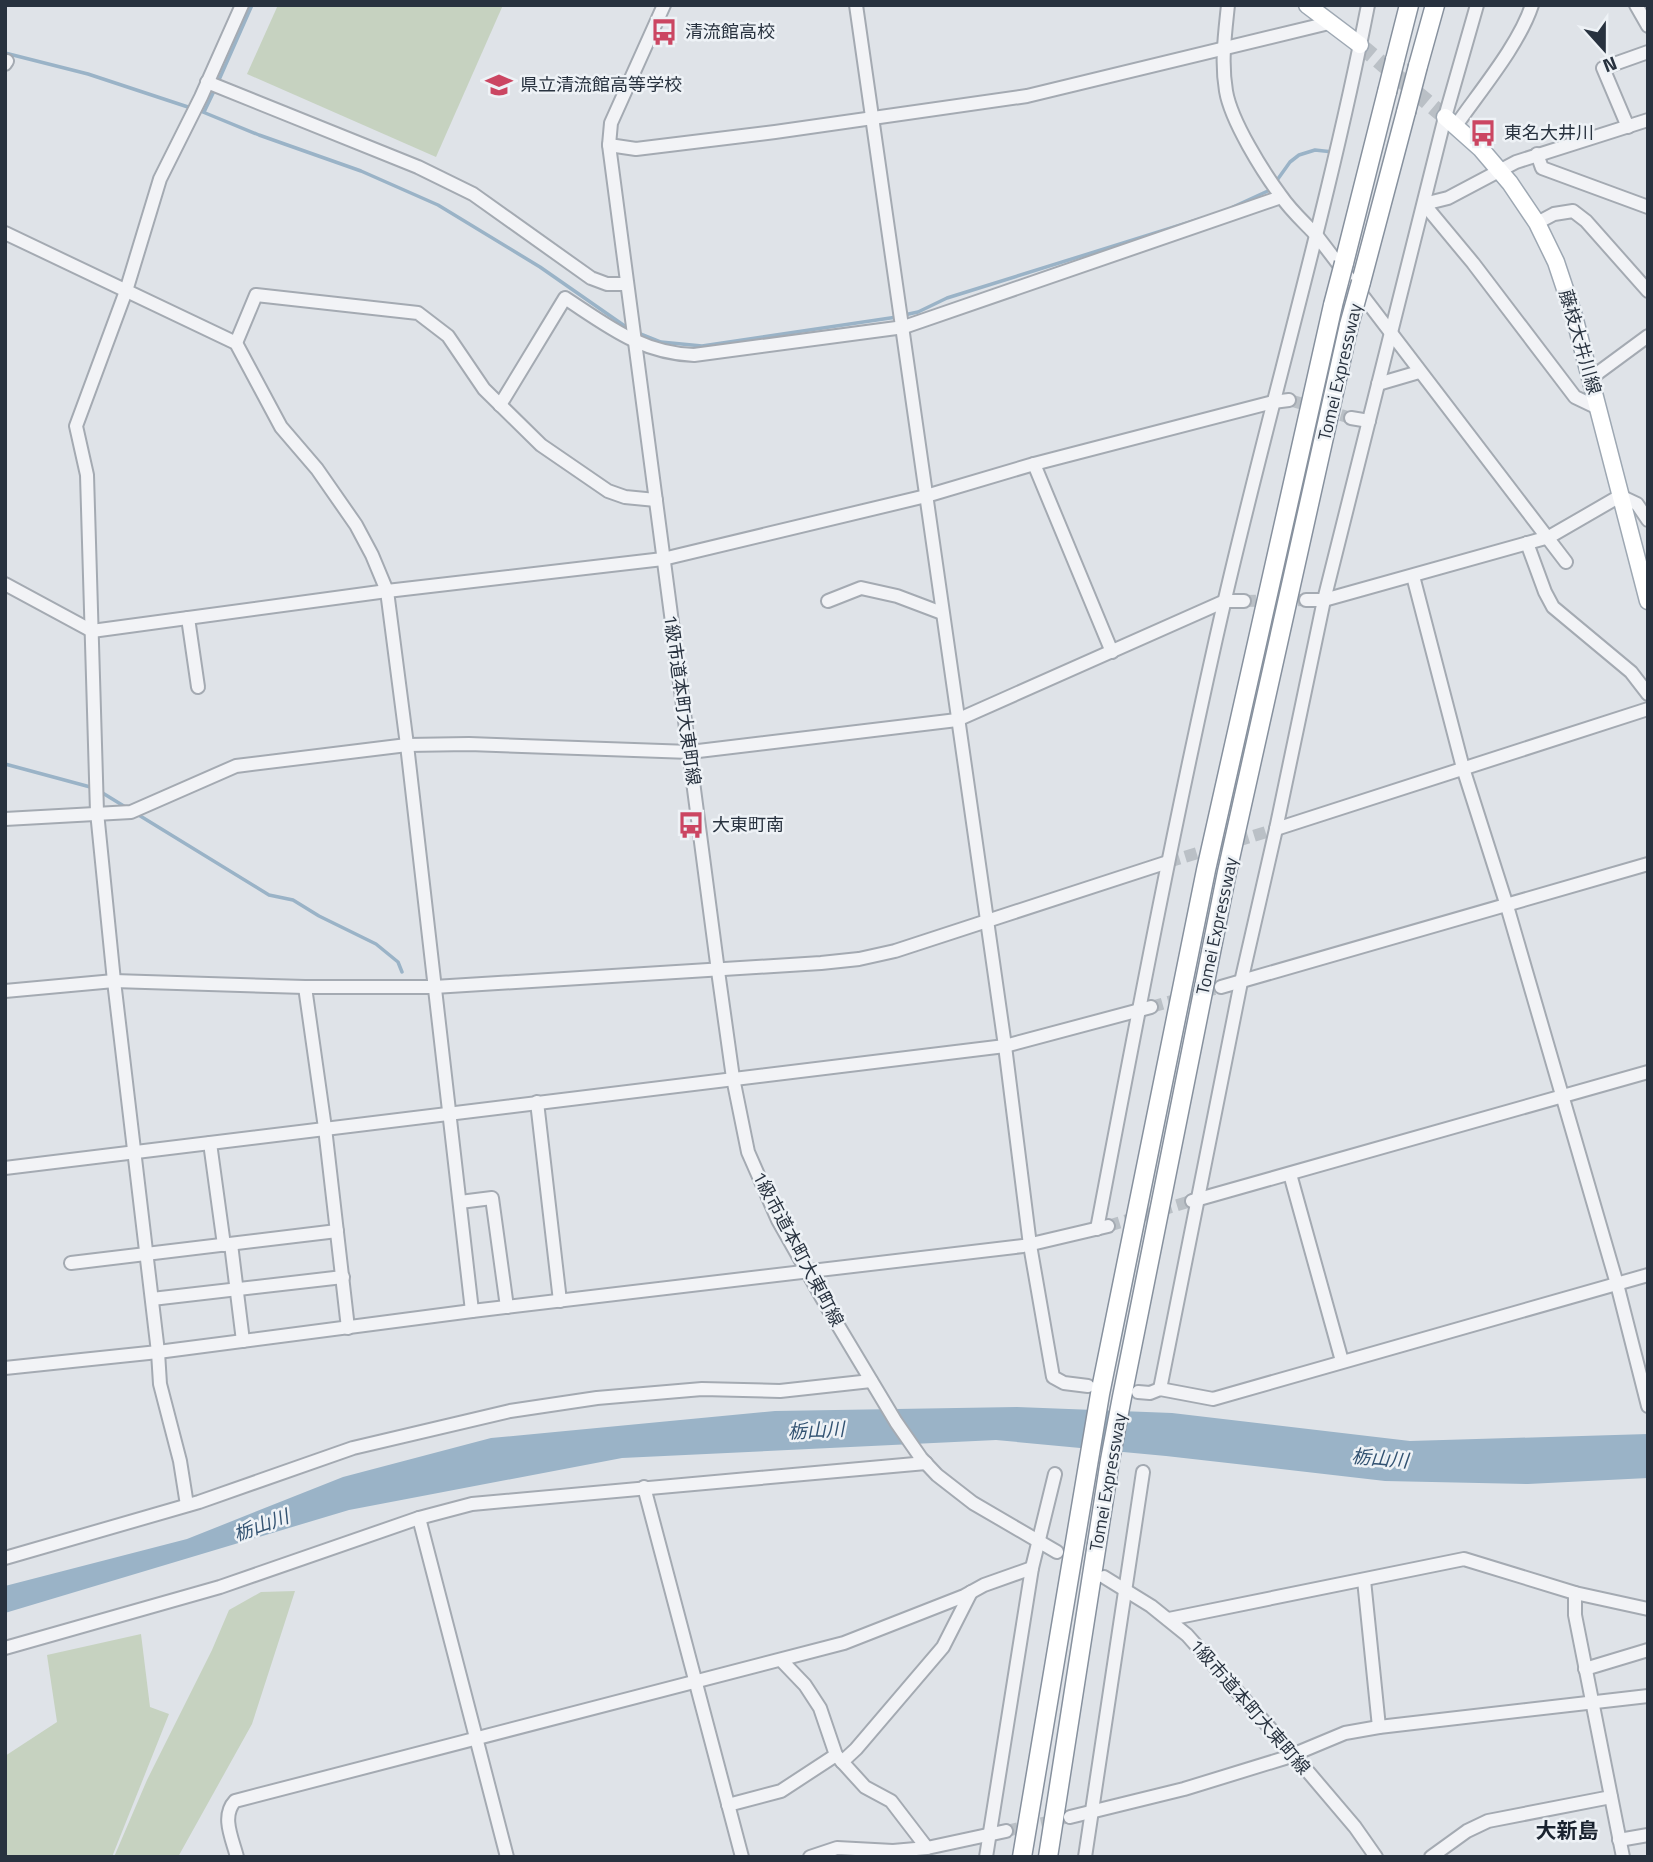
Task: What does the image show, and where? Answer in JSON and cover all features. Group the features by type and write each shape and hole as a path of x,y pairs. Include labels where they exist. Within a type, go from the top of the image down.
{"highway":[{"name":"Tomei Expressway","path":"1022,1857 1088,1460 1094,1390 1206,870 1333,304 1409,5"},
{"name":"Tomei Expressway","path":"1048,1857 1110,1460 1130,1395 1227,872 1349,324 1435,5"}],"main road":[{"path":"1307,5 1360,45"},
{"name":"藤枝大井川線","path":"1450,122 1500,170 1537,223 1556,261 1591,378 1648,601"}],"street":[{"path":"187,1505 180,1461 160,1384 114,981 97,812 88,475 76,426 126,292 160,179 210,83 242,5"},
{"name":"1級市道本町大東町線","path":"664,5 611,123 609,146 718,971 733,1079 748,1152 778,1220 873,1384 924,1460 955,1491 1057,1552"},
{"path":"856,5 1005,1046 1030,1245 1053,1377 1064,1383 1094,1390"},
{"path":"1228,5 1223,50 1226,93 1236,121 1281,197 1317,236 1566,562"},
{"path":"5,1368 243,1342 472,1311 1030,1245 1103,1227 1138,1010 1168,862 1225,601 1317,236 1368,5"},
{"path":"1160,1389 1195,1200 1325,600 1389,333 1424,204 1450,122 1477,5"},
{"path":"1450,122 1503,57 1532,5"},
{"path":"1636,5 1648,26"},
{"path":"609,146 636,149 1027,96 1329,23"},
{"path":"1628,127 1603,68 1648,52"},
{"path":"210,83 418,167 473,194 591,278 607,284 627,284"},
{"path":"1424,204 1448,198 1516,162 1537,154 1648,120"},
{"path":"1537,154 1542,168 1648,207"},
{"path":"500,405 565,298 635,342 675,354 694,355 904,327 1281,197"},
{"path":"1424,204 1473,263 1575,397 1598,408"},
{"path":"1537,223 1554,214 1573,211 1586,221 1648,290"},
{"path":"5,233 236,343 281,427 317,468 356,525 372,555 387,591 472,1311"},
{"path":"236,343 256,295 418,313 448,336 484,389 541,445 608,491 625,497 656,500"},
{"path":"1591,378 1648,336"},
{"path":"1378,384 1419,372"},
{"path":"5,584 92,631 387,591 663,559 926,496 1034,464 1289,400"},
{"path":"1352,418 1370,421"},
{"path":"1034,464 1112,652"},
{"path":"1307,600 1325,600 1549,537 1620,496 1637,504 1648,520"},
{"path":"1527,543 1553,607 1631,672 1648,694"},
{"path":"1413,576 1463,768 1507,906 1617,1284 1648,1406"},
{"path":"828,601 861,588 897,596 942,612"},
{"path":"5,819 131,812 236,766 407,744 690,752 957,720 1225,601 1244,601"},
{"path":"188,618 198,687"},
{"path":"1276,829 1648,709"},
{"path":"5,991 114,981 305,987 434,987 718,971 859,959 895,951 1168,862"},
{"path":"1221,987 1648,864"},
{"path":"305,987 325,1128 348,1328"},
{"path":"5,1168 1005,1046 1152,1007"},
{"path":"1195,1200 1648,1072"},
{"path":"537,1102 560,1301"},
{"path":"210,1143 243,1342"},
{"path":"1290,1174 1342,1362"},
{"path":"460,1202 492,1198 507,1307"},
{"path":"71,1263 337,1231"},
{"path":"1130,1395 1160,1389 1213,1399 1648,1275"},
{"path":"152,1299 343,1277"},
{"path":"6,1557 187,1505 353,1448 510,1411 597,1398 702,1389 780,1391 873,1384"},
{"path":"5,1648 220,1587 419,1518 472,1504 924,1460"},
{"path":"1085,1857 1143,1472"},
{"path":"986,1857 1032,1568 1055,1474"},
{"path":"644,1487 742,1857"},
{"path":"419,1518 507,1857"},
{"path":"1170,1619 1464,1559 1575,1593 1648,1609"},
{"path":"237,1857 227,1818 228,1809 235,1801 844,1643 1032,1568"},
{"name":"1級市道本町大東町線","path":"1104,1577 1170,1619 1187,1635 1293,1754 1376,1857"},
{"path":"1364,1580 1379,1727"},
{"path":"728,1805 780,1791 856,1749 943,1647 971,1591"},
{"path":"1575,1593 1575,1615 1623,1857"},
{"path":"1586,1669 1648,1650"},
{"path":"781,1660 820,1708 839,1758 865,1787 891,1801 927,1847"},
{"path":"1070,1817 1184,1789 1293,1754 1345,1733 1648,1696"},
{"path":"1431,1857 1467,1830 1488,1821 1611,1797"},
{"path":"810,1857 837,1848 893,1851 927,1847 1006,1831"},
{"path":"1619,1840 1648,1835"}],"green space":[{"path":"278,5 503,5 436,157 247,74"},
{"path":"295,1591 252,1724 178,1857 114,1857 147,1780 229,1610 261,1592"},
{"path":"141,1634 150,1707 169,1714 112,1857 5,1857 5,1756 57,1722 47,1655"}],"water":[{"name":"栃山川","path":"1017,1407 1172,1413 1410,1441 1648,1434 1648,1478 1528,1484 1385,1481 996,1440 622,1458 349,1510 5,1613 5,1586 187,1539 343,1477 491,1438 775,1411"}],"waterway":[{"path":"218,82 252,5"},
{"path":"780,5 787,5"},
{"path":"5,53 88,74 191,108"},
{"path":"204,112 215,89"},
{"path":"198,110 361,171 438,205 540,267 629,329"},
{"path":"1233,207 1270,190 1290,162 1299,155 1315,150 1333,152"},
{"path":"904,315 918,312 947,298 1203,218"},
{"path":"636,332 661,342 702,346 897,317"},
{"path":"5,764 94,788"},
{"path":"101,792 127,808"},
{"path":"137,814 269,895 293,900 376,944 398,962 402,972"}],"tunnel":[{"path":"1360,45 1445,117"},
{"path":"1289,400 1351,418"},
{"path":"1244,601 1306,600"},
{"path":"1168,862 1276,829"},
{"path":"1151,1007 1221,987"},
{"path":"1108,1226 1191,1201"},
{"path":"1006,1831 1070,1817"}],"place":[{"name":"清流館高校","path":"664,32"},
{"name":"県立清流館高等学校","path":"499,85"},
{"name":"東名大井川","path":"1483,133"},
{"name":"大東町南","path":"691,825"}],"district":[{"name":"大新島","path":"1567,1831"}]}
